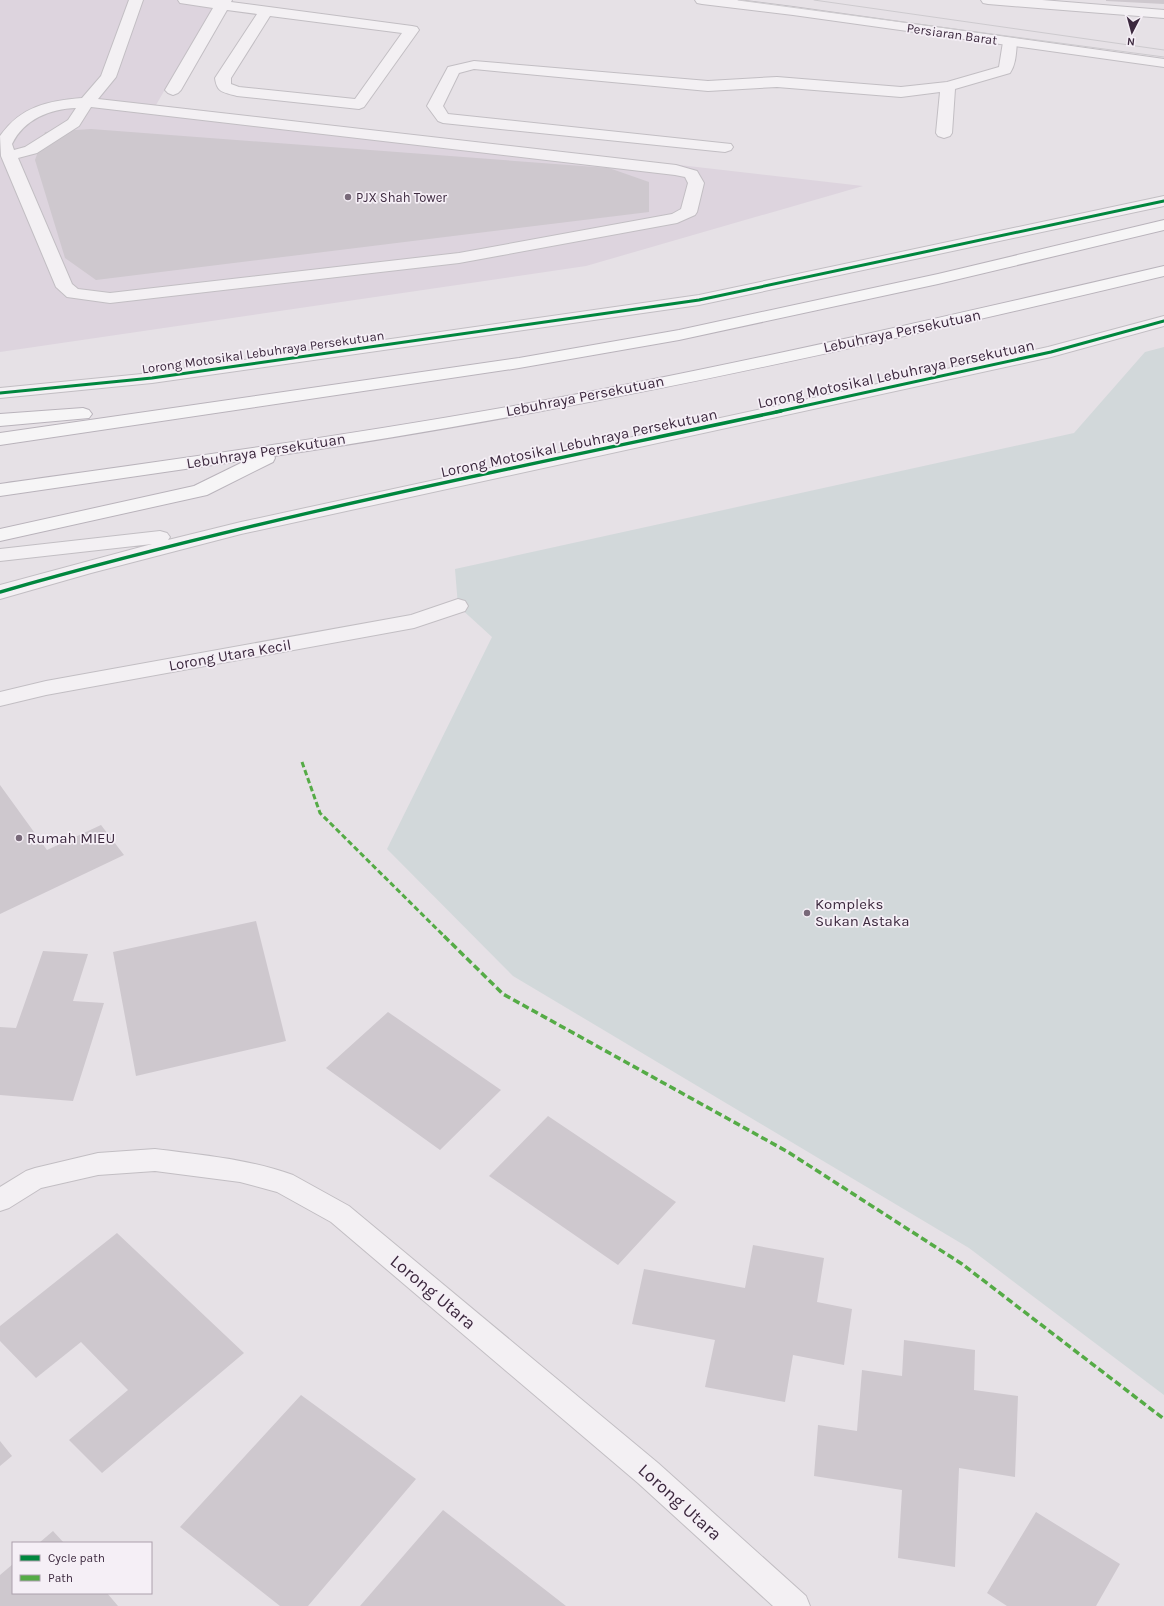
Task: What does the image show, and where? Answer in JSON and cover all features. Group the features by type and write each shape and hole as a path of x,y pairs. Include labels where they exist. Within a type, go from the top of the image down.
{"highway":[{"path":"0,439 519,363 679,334 938,279 1164,225"},
{"name":"Lebuhraya Persekutuan","path":"0,490 284,450 529,408 750,364 951,321 1164,271"},
{"path":"0,420 258,402"},
{"path":"0,535 200,491 284,450"}],"street":[{"path":"8,156 31,150 74,122 87,102 108,77 136,0"},
{"path":"185,0 224,3 266,11 412,30 359,104 237,91 224,86 223,78 266,11"},
{"name":"Persiaran Barat","path":"702,0 736,2 1164,63"},
{"path":"988,0 1164,14"},
{"path":"173,90 224,3"},
{"path":"725,147 443,118 434,106 453,70 474,65 708,86 777,82 901,92 948,86 1005,70 1007,66 1010,42"},
{"path":"944,134 948,86"},
{"path":"87,102 676,170 691,174 696,183 690,212 677,218 459,258 110,298 73,293 65,287 8,156 4,144 7,135 24,119 52,106 87,102"},
{"name":"Lorong Motosikal Lebuhraya Persekutuan","path":"0,393 152,378 699,300 1164,201"},
{"name":"Lorong Motosikal Lebuhraya Persekutuan","path":"0,592 87,567 241,528 1051,352 1164,321"},
{"path":"0,555 241,528"},
{"name":"Lorong Utara Kecil","path":"0,699 53,687 414,621 458,606"},
{"name":"Lorong Utara","path":"0,1200 35,1179 98,1164 155,1160 240,1171 284,1183 340,1214 648,1473 794,1606"}],"shaded area":[{"path":"0,0 217,0 156,105 863,186 586,266 0,352"},
{"name":"Kompleks Sukan Astaka","path":"1164,347 1164,1395 969,1248 513,976 387,849 492,637 458,606 455,569 1074,433 1145,352"}],"building":[{"path":"1164,0 1164,4 1106,1"},
{"name":"PJX Shah Tower","path":"91,129 609,168 649,182 649,212 96,280 65,258 35,160 45,132"},
{"name":"Rumah MIEU","path":"0,785 47,850 101,825 124,855 0,914"},
{"path":"256,921 286,1041 136,1076 113,952"},
{"path":"43,951 88,954 73,1001 104,1003 73,1101 0,1095 0,1027 16,1028"},
{"path":"388,1012 501,1090 440,1150 326,1068"},
{"path":"548,1116 676,1202 618,1265 489,1176"},
{"path":"117,1233 244,1353 102,1473 69,1440 128,1390 81,1342 36,1378 0,1341 0,1326"},
{"path":"753,1245 824,1258 817,1302 852,1309 844,1365 793,1355 785,1402 705,1387 715,1340 632,1324 644,1269 745,1288"},
{"path":"904,1340 975,1350 974,1390 1018,1396 1015,1477 959,1468 955,1567 898,1558 902,1490 814,1476 818,1425 857,1431 862,1370 902,1376"},
{"path":"301,1395 416,1479 308,1606 280,1606 180,1527"},
{"path":"0,1441 12,1456 0,1466"},
{"path":"443,1510 566,1606 360,1606"},
{"path":"1036,1512 1120,1564 1096,1606 1007,1606 987,1593"},
{"path":"53,1531 63,1542 40,1542"},
{"path":"12,1565 12,1594 108,1594 118,1606 0,1606 0,1575"}],"tram line":[{"path":"738,0 1164,57"},
{"path":"814,0 1164,50"}],"marked path":[{"path":"302,762 320,813 503,994 788,1152 962,1264 1164,1419"}],"cycle path":[{"path":"0,393 152,378 699,300 1164,201"},
{"path":"0,592 87,567 241,528 1051,352 1164,321"}],"place":[{"name":"PJX Shah Tower","path":"348,197"},
{"name":"Rumah MIEU","path":"19,838"},
{"name":"Kompleks Sukan Astaka","path":"807,913"}]}
